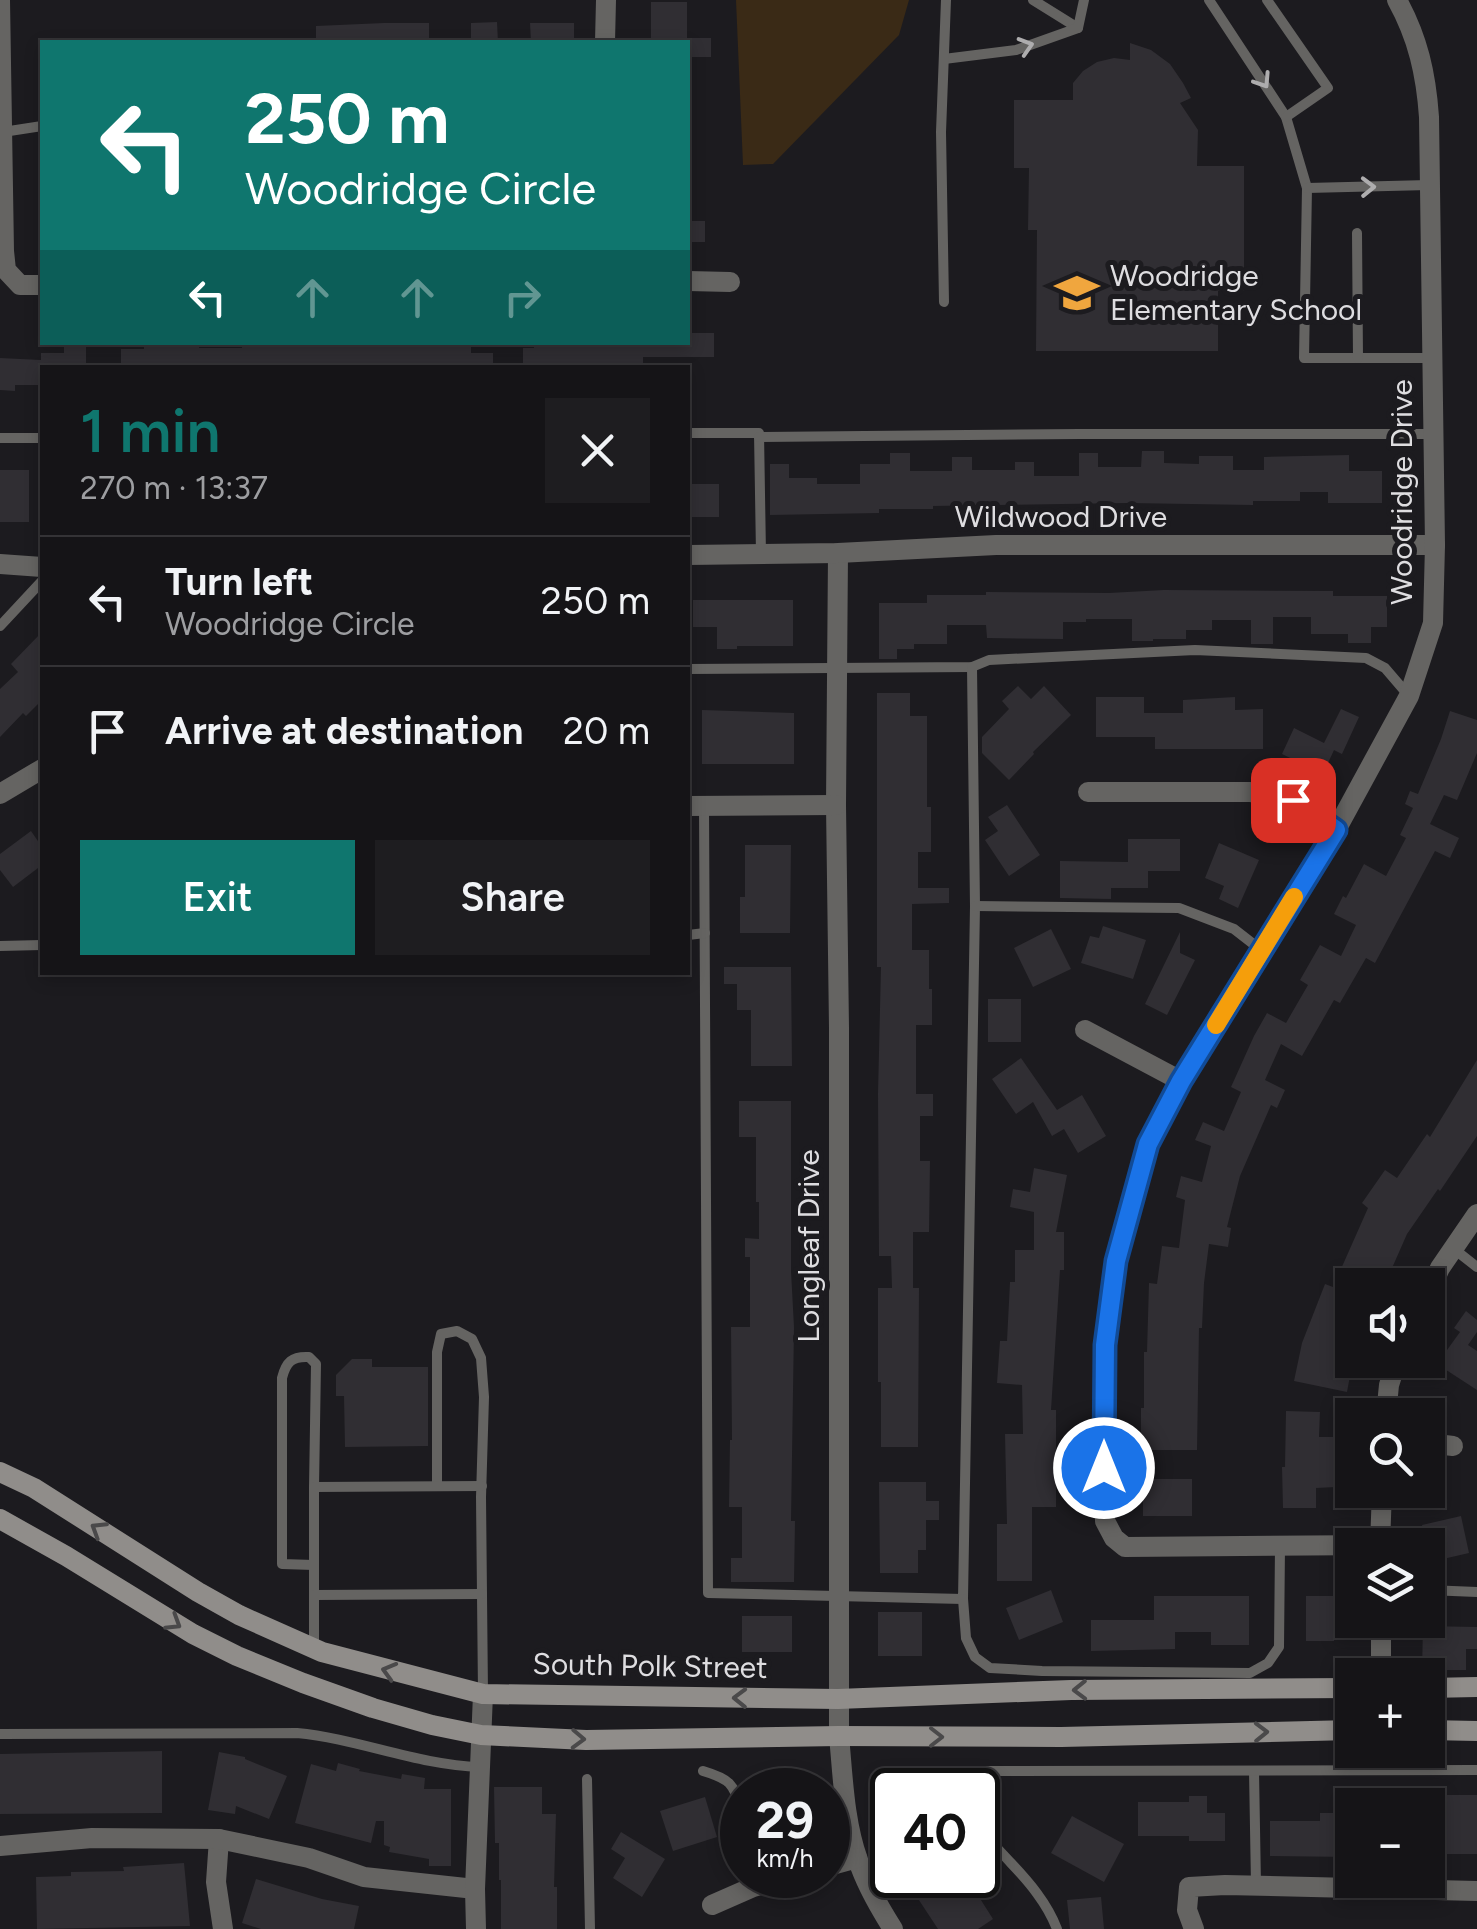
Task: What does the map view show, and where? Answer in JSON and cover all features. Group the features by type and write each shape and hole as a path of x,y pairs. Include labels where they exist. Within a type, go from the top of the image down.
{"main road":[{"name":"South Polk Street","path":"0,1472 34,1488 239,1615 314,1648 484,1694 838,1699 1071,1690 1335,1688"},
{"path":"0,1519 237,1656 374,1708 481,1735 586,1740 1062,1737 1335,1730"},
{"path":"1445,1688 1477,1688"},
{"path":"1445,1730 1477,1731"}],"street":[{"path":"0,0 6,270 20,285 40,285"},
{"path":"605,40 606,0"},
{"name":"Woodridge Drive","path":"1335,1545 1125,1546 1114,1538 1104,1521 1105,1345 1116,1261 1148,1144 1181,1081 1336,830 1409,696 1433,623 1435,545 1426,82 1420,50 1397,0"},
{"path":"690,281 730,282"},
{"name":"Wildwood Drive","path":"690,555 996,545 1435,545"},
{"name":"Longleaf Drive","path":"838,553 839,1736 857,1858 875,1901 893,1929"},
{"path":"0,564 40,567"},
{"path":"0,794 40,769"},
{"path":"1088,792 1250,792 1293,800 1336,830"},
{"path":"696,806 836,804"},
{"path":"1085,1030 1181,1081"},
{"path":"1440,1268 1477,1214"},
{"path":"1445,1445 1453,1446"},
{"path":"476,1929 484,1694"},
{"path":"0,1846 92,1838 219,1839 309,1858 364,1877 475,1890"},
{"path":"219,1839 216,1882 224,1929"},
{"path":"850,1860 857,1858"},
{"path":"1194,1929 1187,1910 1189,1887 1477,1892"},
{"path":"712,1905 727,1898"}],"lane":[{"path":"944,302 941,132 946,0"},
{"path":"1033,0 1078,28"},
{"path":"1078,28 1084,0"},
{"path":"1209,0 1286,117 1307,188 1304,358 1431,358"},
{"path":"1267,0 1328,88 1286,117"},
{"path":"944,59 1016,50 1078,28"},
{"path":"2,132 40,126"},
{"path":"1307,188 1430,185"},
{"path":"1358,233 1358,358"},
{"path":"690,433 759,432 761,554"},
{"path":"759,437 1432,434"},
{"path":"0,438 40,438"},
{"path":"0,626 40,582"},
{"path":"690,669 972,667 989,660 1195,650 1366,658 1385,668 1409,696"},
{"path":"972,667 976,906 963,1599 966,1638 975,1657 990,1668 1250,1673 1268,1663 1280,1647 1280,1546"},
{"path":"696,806 705,932 708,1592 963,1599"},
{"path":"976,906 1179,908 1234,929 1262,951"},
{"path":"690,935 705,932"},
{"path":"0,946 40,945"},
{"path":"1453,1248 1477,1267"},
{"path":"437,1486 436,1352 441,1334 457,1331 472,1339 481,1358 484,1397 484,1694"},
{"path":"314,1565 282,1564 282,1378 285,1366 298,1357 308,1357 316,1364 314,1648"},
{"path":"314,1486 482,1486"},
{"path":"1445,1591 1477,1592"},
{"path":"314,1595 482,1594"},
{"path":"0,1734 298,1733 324,1735 449,1766 480,1768"},
{"path":"1254,1770 1256,1886"},
{"path":"1000,1771 1477,1770"},
{"path":"703,1771 720,1776"},
{"path":"587,1779 590,1929"},
{"path":"1000,1852 1031,1885 1058,1929"}],"shaded area":[{"path":"736,0 909,0 899,35 773,164 743,165"}],"building":[{"path":"651,2 687,2 687,40 651,40"},
{"path":"497,22 498,40 471,40 471,23"},
{"path":"429,23 429,40 316,40 316,26"},
{"path":"530,23 574,23 574,40 531,40"},
{"path":"711,38 711,57 690,57 688,40"},
{"path":"1130,43 1151,50 1170,64 1183,83 1191,98 1180,103 1198,130 1197,166 1244,166 1244,291 1218,291 1218,351 1036,351 1037,230 1028,230 1029,168 1014,168 1014,100 1073,100 1073,83 1083,71 1114,58 1130,60"},
{"path":"690,221 705,221 705,242 690,242"},
{"path":"690,333 714,333 714,357 643,357 643,365 523,365 523,348 690,345"},
{"path":"64,345 86,345 86,365 40,365 40,385 15,385 15,391 0,390 0,358 41,360 41,353 64,353"},
{"path":"144,345 471,345 471,353 493,353 493,365 121,365 121,349 144,349"},
{"path":"1142,451 1164,451 1164,463 1199,464 1199,456 1233,456 1233,470 1264,470 1264,457 1349,455 1349,471 1382,471 1382,503 1328,503 1328,492 1300,492 1300,501 1253,501 1253,505 933,506 879,509 879,513 770,515 770,464 789,464 789,478 817,478 817,484 860,484 860,464 890,464 890,453 910,453 910,471 952,471 952,457 972,457 972,470 1015,470 1015,462 1034,462 1034,476 1079,476 1079,453 1098,453 1098,467 1141,467"},
{"path":"0,470 29,470 29,522 0,522"},
{"path":"690,484 719,484 719,517 690,517"},
{"path":"1333,591 1333,596 1387,596 1387,627 1371,627 1371,643 1348,643 1348,634 1311,634 1311,617 1273,617 1273,644 1251,644 1251,620 1212,620 1212,630 1186,630 1186,639 1153,641 1132,641 1132,619 1063,622 1063,639 987,638 986,625 947,625 947,644 914,644 914,649 897,649 897,659 879,659 879,603 927,603 927,595 986,592"},
{"path":"693,600 793,600 793,646 717,649 717,627 693,627"},
{"path":"40,634 40,702 0,737 0,689 18,672 11,664"},
{"path":"1018,686 1031,699 1044,686 1071,715 1009,780 982,753 982,737 1009,709 1002,701"},
{"path":"877,693 910,693 910,716 927,716 931,852 918,852 918,888 949,888 949,903 912,904 912,950 929,950 932,989 932,1025 916,1025 916,1094 933,1094 933,1116 920,1116 920,1161 930,1161 929,1232 913,1232 913,1288 919,1288 918,1447 881,1447 878,1288 892,1288 891,1256 879,1256 881,967 877,967"},
{"path":"1096,697 1144,697 1144,713 1183,713 1183,700 1235,697 1235,710 1263,709 1263,749 1155,749 1155,737 1096,737"},
{"path":"1341,709 1359,717 1342,754 1334,750 1323,774 1282,754 1294,728 1324,743"},
{"path":"702,710 794,713 794,764 702,764"},
{"path":"1450,711 1477,720 1477,753 1457,800 1444,795 1430,824 1459,838 1450,858 1435,851 1375,963 1366,958 1340,1003 1334,1000 1302,1056 1281,1044 1265,1080 1285,1090 1277,1108 1271,1105 1240,1176 1227,1227 1231,1228 1228,1247 1209,1244 1199,1328 1197,1450 1141,1450 1149,1283 1157,1284 1162,1246 1179,1248 1185,1200 1176,1197 1181,1176 1202,1182 1211,1146 1195,1140 1203,1122 1224,1131 1241,1092 1231,1087 1254,1036 1267,1013 1286,1023 1308,985 1300,980 1320,945 1341,956 1356,925 1334,914 1364,864 1386,876 1406,838 1400,835 1413,808 1405,804 1410,791 1418,794"},
{"path":"1007,805 1040,855 1009,876 985,840 998,831 988,817"},
{"path":"31,831 40,844 40,867 13,887 0,870 0,854"},
{"path":"1128,839 1180,839 1180,871 1148,871 1148,888 1111,888 1111,899 1060,898 1060,861 1128,862"},
{"path":"1219,843 1259,860 1238,908 1219,899 1224,886 1205,878"},
{"path":"745,845 791,845 790,933 740,933"},
{"path":"1103,926 1146,940 1133,979 1081,963 1090,936 1099,938"},
{"path":"1051,929 1071,969 1033,987 1014,948"},
{"path":"1180,932 1180,953 1195,960 1167,1015 1145,1004"},
{"path":"724,967 791,967 792,1066 751,1066 751,1010 737,1010 737,984 724,984"},
{"path":"988,999 1021,999 1021,1042 988,1042"},
{"path":"1021,1058 1057,1110 1082,1095 1106,1136 1078,1153 1064,1129 1052,1136 1033,1102 1016,1114 992,1079"},
{"path":"1477,1060 1477,1136 1407,1234 1392,1268 1341,1268 1368,1208 1362,1203 1385,1170 1397,1178 1427,1134 1430,1137"},
{"path":"739,1101 791,1101 794,1582 731,1582 731,1558 742,1558 742,1507 729,1507 731,1327 750,1327 750,1257 745,1257 745,1238 759,1239 756,1137 739,1137"},
{"path":"1034,1168 1067,1175 1056,1232 1064,1232 1064,1270 1060,1270 1051,1410 1056,1410 1056,1507 1032,1507 1032,1581 997,1581 997,1524 1007,1524 1005,1434 1023,1434 1022,1385 997,1383 1000,1341 1007,1341 1015,1250 1034,1250 1034,1212 1010,1207 1013,1189 1030,1192"},
{"path":"1335,1282 1335,1378 1350,1378 1347,1392 1294,1381 1302,1343 1325,1284 1333,1287"},
{"path":"1466,1311 1477,1320 1477,1332 1468,1345 1477,1351 1477,1390 1445,1369 1445,1353 1460,1332 1454,1328"},
{"path":"352,1359 372,1359 372,1367 428,1367 428,1446 345,1447 344,1396 336,1396 336,1375"},
{"path":"1286,1411 1320,1412 1319,1437 1335,1437 1335,1487 1316,1488 1316,1508 1283,1508"},
{"path":"1143,1479 1192,1479 1192,1516 1143,1516"},
{"path":"879,1482 926,1482 926,1501 939,1501 939,1520 926,1520 926,1550 918,1550 918,1573 880,1573"},
{"path":"1461,1516 1469,1553 1445,1559 1445,1528 1422,1525"},
{"path":"1051,1590 1063,1622 1019,1640 1006,1608"},
{"path":"1154,1596 1249,1596 1249,1645 1211,1645 1211,1632 1175,1632 1175,1649 1091,1651 1091,1620 1154,1620"},
{"path":"1306,1596 1335,1596 1334,1641 1306,1641"},
{"path":"878,1612 922,1612 922,1656 878,1656"},
{"path":"742,1616 792,1616 792,1652 742,1652"},
{"path":"1445,1626 1477,1627 1477,1649 1466,1649 1466,1670 1445,1670 1445,1658 1422,1658 1423,1638 1445,1638"},
{"path":"162,1751 162,1813 0,1814 0,1754"},
{"path":"219,1752 245,1757 287,1776 269,1819 236,1806 235,1814 208,1810"},
{"path":"338,1763 401,1779 402,1774 425,1778 424,1789 451,1789 451,1866 429,1866 429,1859 389,1852 390,1847 384,1845 384,1821 376,1821 371,1843 295,1823 311,1764 336,1771"},
{"path":"494,1787 542,1787 542,1814 556,1814 557,1929 501,1929"},
{"path":"1445,1795 1477,1795 1477,1854 1445,1854"},
{"path":"1189,1796 1207,1796 1207,1813 1225,1813 1225,1841 1138,1836 1138,1802 1189,1802"},
{"path":"705,1797 717,1837 673,1851 660,1811"},
{"path":"1320,1813 1335,1813 1335,1857 1270,1856 1270,1821 1320,1821"},
{"path":"1072,1816 1124,1844 1104,1882 1051,1853"},
{"path":"621,1832 665,1859 642,1897 613,1878 625,1858 611,1849"},
{"path":"184,1863 190,1926 37,1929 36,1877"},
{"path":"256,1879 359,1906 354,1929 261,1929 242,1923"},
{"path":"1101,1897 1104,1929 1070,1929 1067,1900"},
{"path":"918,1898 980,1898 993,1919 978,1929 938,1929"}],"slow traffic":[{"path":"1216,1025 1294,897"}],"place":[{"name":"Woodridge Elementary School","path":"1077,293"}],"route":[{"path":"1104,1468 1105,1345 1116,1261 1148,1144 1181,1081 1336,830 1293,800"}]}
